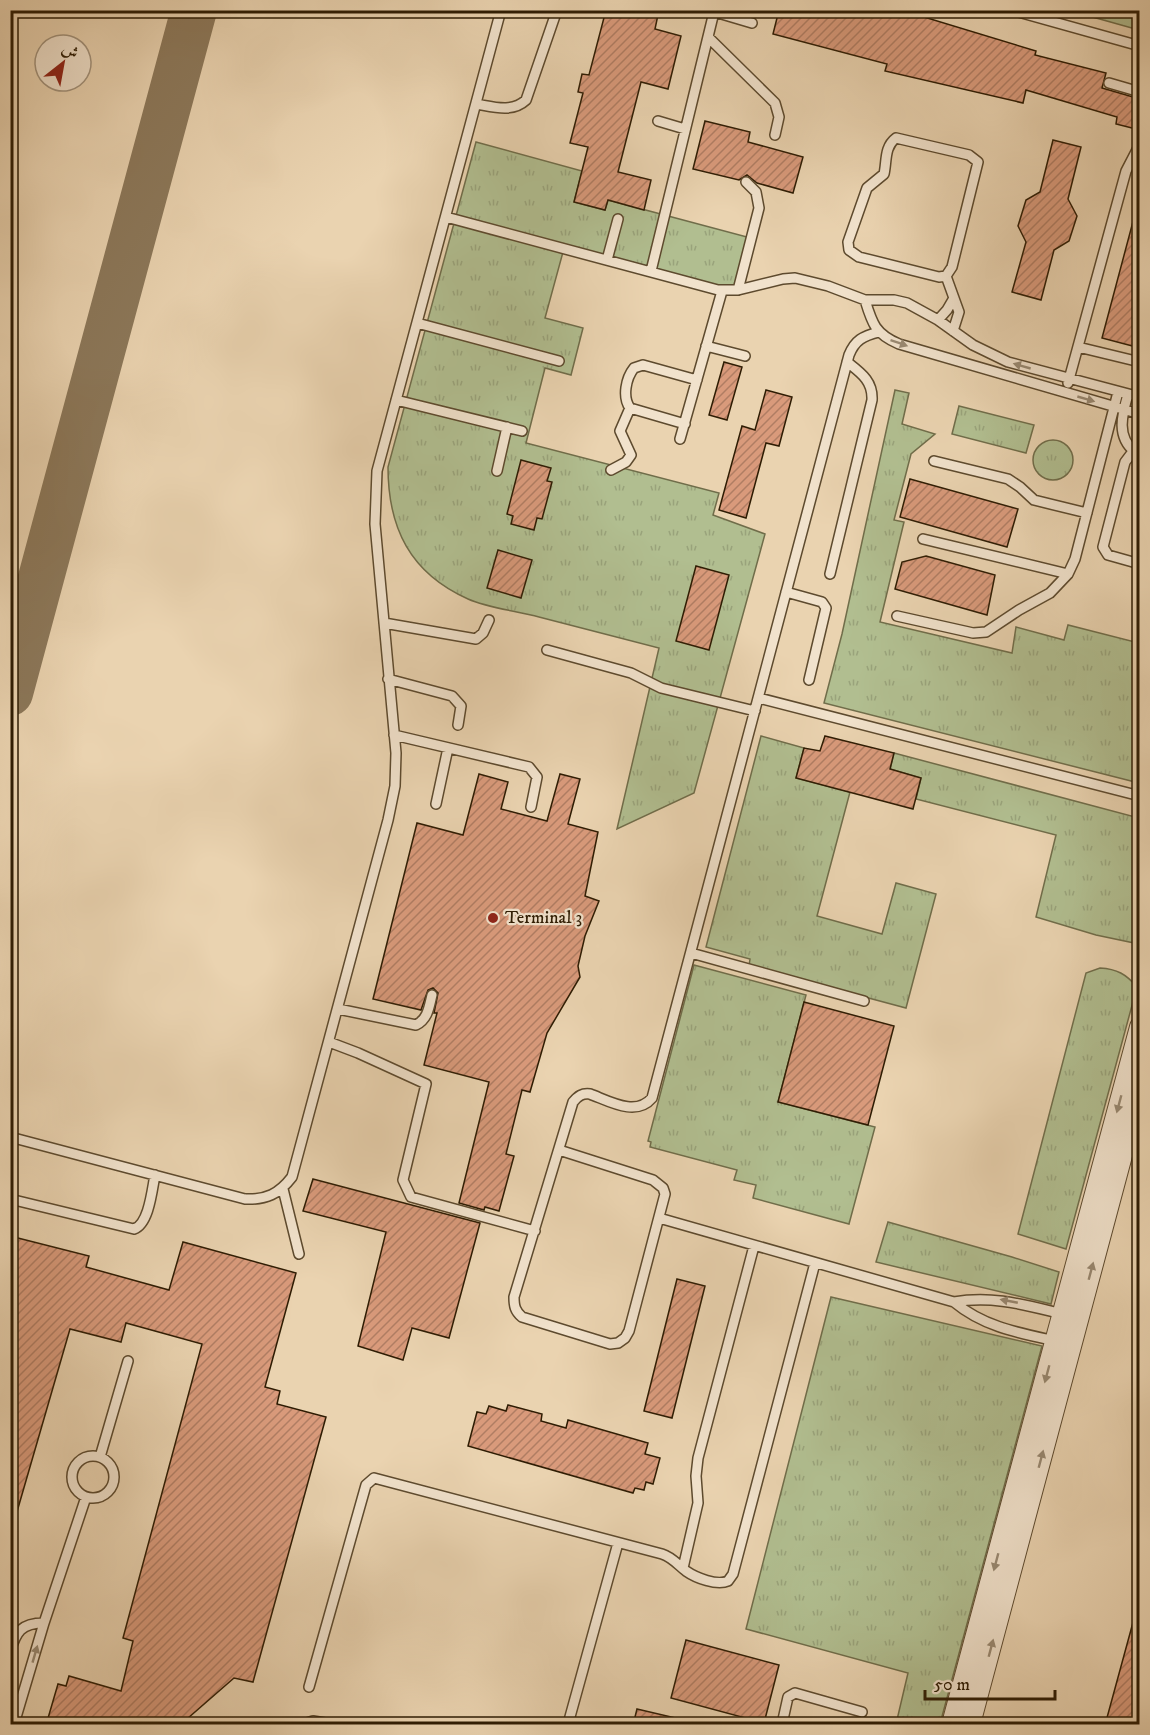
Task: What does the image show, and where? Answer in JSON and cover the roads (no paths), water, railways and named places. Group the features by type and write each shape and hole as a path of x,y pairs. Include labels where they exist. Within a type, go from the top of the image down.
{"street":[{"path":"970,1725 1140,1027"},
{"path":"1070,1316 1140,1088"},
{"path":"952,1725 1064,1343"}],"lane":[{"path":"10,1137 245,1199 259,1200 272,1196 284,1188 292,1177 392,803 396,770 394,735 375,524 375,488 379,462 501,10"},
{"path":"476,104 513,109 526,100 556,10"},
{"path":"1011,10 1140,46"},
{"path":"651,272 708,37 711,11 752,23"},
{"path":"708,37 775,103 779,117 775,135"},
{"path":"1109,83 1140,92"},
{"path":"658,121 685,129"},
{"path":"896,138 973,156 978,162 952,267 946,276 939,277 854,256 849,250 848,242 867,188 884,174 886,155 892,141 896,138"},
{"path":"1066,393 1126,171 1140,144"},
{"path":"738,290 759,208 756,192 746,182"},
{"path":"446,217 722,291 738,290 795,278 828,286 865,300 894,300 907,303 938,320 973,345 1008,362 1140,397"},
{"path":"607,260 618,219"},
{"path":"946,276 959,312 953,331"},
{"path":"680,439 722,291"},
{"path":"938,320 954,298"},
{"path":"865,300 872,322 879,332 899,344 1140,414"},
{"path":"417,323 559,361"},
{"path":"559,1150 658,1183 665,1194 629,1331 618,1343 610,1344 528,1320 516,1311 514,1297 573,1102 580,1095 590,1094 633,1108 647,1103 652,1098 847,362 852,347 857,341 864,336 879,332"},
{"path":"706,346 745,356"},
{"path":"1078,347 1140,362"},
{"path":"830,574 873,392 866,377 847,362"},
{"path":"685,424 630,408 625,396 631,371 638,365 643,365 697,381"},
{"path":"897,616 973,633 986,632 1050,593 1068,574 1075,560 1123,393"},
{"path":"396,400 522,431"},
{"path":"611,470 626,462 630,455 620,431 630,408"},
{"path":"1119,408 1122,434 1126,444 1137,452"},
{"path":"497,471 507,427"},
{"path":"1137,452 1131,454 1125,462 1103,547 1108,555 1140,564"},
{"path":"934,461 1008,479 1034,500 1087,513"},
{"path":"923,539 1068,574"},
{"path":"786,592 822,602 826,608 809,680"},
{"path":"384,623 476,639 483,633 489,620"},
{"path":"547,650 631,673 661,688 755,711"},
{"path":"388,679 452,696 460,706 458,725"},
{"path":"759,698 1140,796"},
{"path":"394,735 533,769 537,781 531,807"},
{"path":"436,804 448,748"},
{"path":"691,953 864,1001"},
{"path":"338,1009 416,1025 426,1015 432,995"},
{"path":"329,1042 426,1084 403,1180 411,1197 535,1231"},
{"path":"10,1198 134,1229 139,1227 145,1219 155,1175"},
{"path":"284,1188 299,1254"},
{"path":"659,1218 954,1302 975,1317 1001,1329 1064,1343"},
{"path":"683,1568 699,1503 696,1476 698,1458 754,1246"},
{"path":"309,1687 366,1485 370,1479 378,1478 618,1542 667,1556 697,1577 720,1583 728,1581 733,1575 815,1263"},
{"path":"954,1302 981,1299 1007,1300 1070,1316"},
{"path":"100,1457 128,1361"},
{"path":"92,1455 100,1457 112,1467 113,1484 102,1496 86,1497 74,1486 73,1470 84,1458 92,1455"},
{"path":"14,1725 44,1623 86,1497"},
{"path":"568,1725 618,1542"},
{"path":"10,1652 14,1639 25,1626 44,1623"},
{"path":"782,1725 788,1697 795,1693 862,1712"},
{"path":"304,1725 313,1721 331,1725"}],"place":[{"name":"Terminal 3","path":"493,918"}]}
